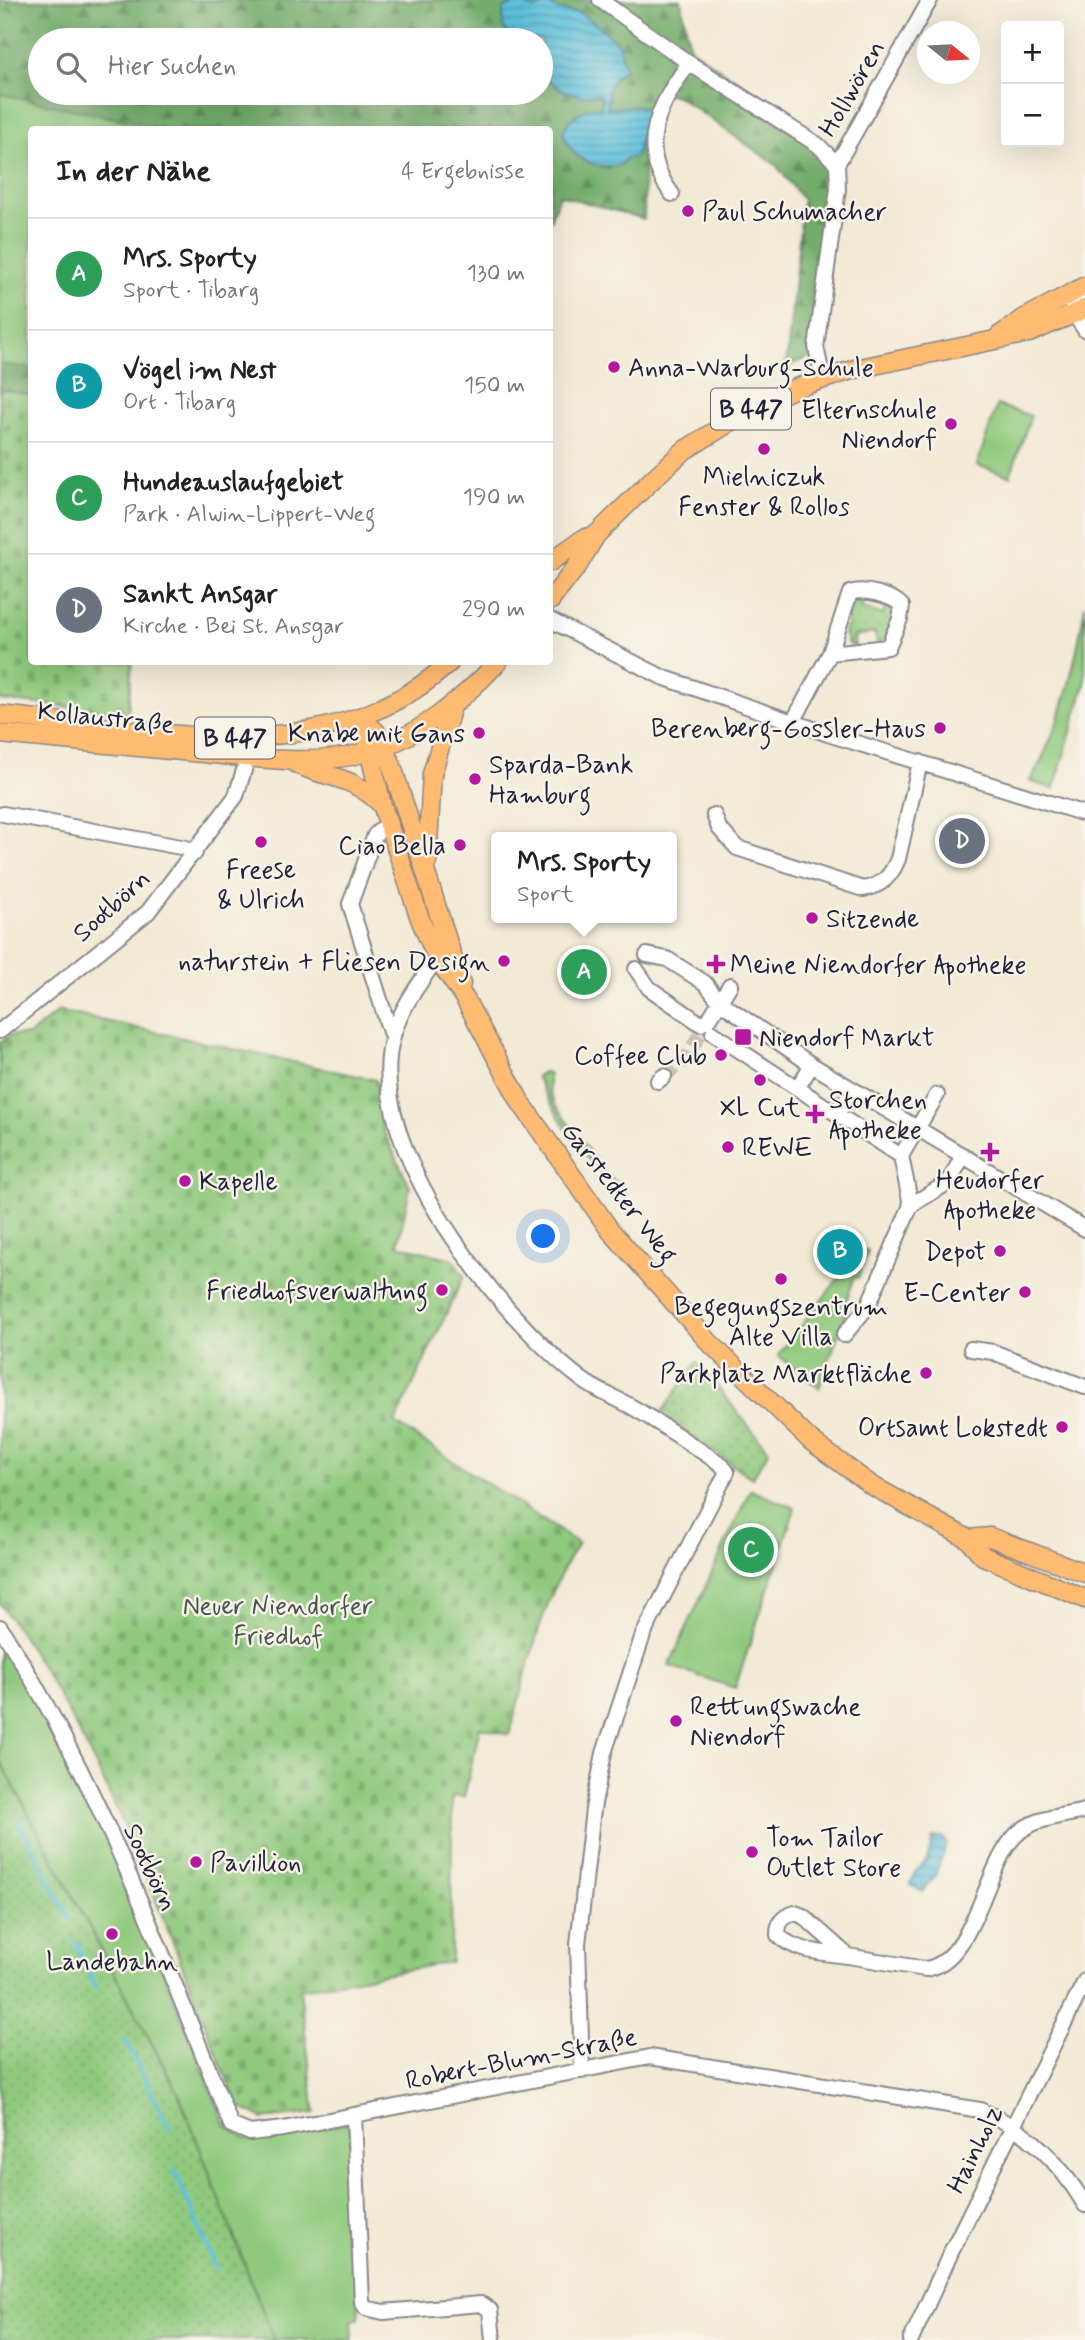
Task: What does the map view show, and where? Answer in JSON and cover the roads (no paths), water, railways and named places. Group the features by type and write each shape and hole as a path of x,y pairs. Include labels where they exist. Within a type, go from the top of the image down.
{"main road":[{"name":"B 447","path":"994,340 1025,318 1081,291"},
{"name":"B 447","path":"553,597 578,565 596,535 685,450 757,406 823,379 1029,333 1080,311"},
{"name":"B 447","path":"553,559 583,539 596,535"},
{"name":"B 447","path":"361,717 411,691 446,665"},
{"name":"B 447","path":"248,757 288,759 376,749 453,703 495,665"},
{"path":"427,876 432,774 453,703"},
{"name":"Kollaustraße","path":"0,715 250,738 304,732 361,717"},
{"name":"Garstedter Weg","path":"361,717 373,727 382,805 420,919 437,958 465,999 508,1082 610,1230 709,1342 811,1441 871,1485 968,1539 983,1556 1085,1599"},
{"name":"Kollaustraße","path":"0,734 248,757"},
{"name":"Garstedter Weg","path":"376,749 443,918 465,999"},
{"path":"288,759 306,769 346,778 366,790 382,805"},
{"name":"Garstedter Weg","path":"968,1539 990,1537 1085,1573"}],"street":[{"path":"600,0 689,63 818,145 836,164 838,189 816,347 823,379"},
{"name":"Hollwören","path":"836,164 930,0"},
{"path":"673,194 658,175 653,156 654,135 660,113 689,63"},
{"path":"1081,291 1080,311 1085,330"},
{"path":"793,722 830,653 850,593 858,590 893,599 902,606 900,620 888,647 830,653"},
{"path":"553,622 662,677 793,722 1085,814"},
{"name":"Sootbörn","path":"0,1031 148,912 195,853 239,791 248,757"},
{"path":"714,815 719,828 737,848 863,888 872,887 883,882 898,859 920,762"},
{"path":"3,814 186,848 195,853"},
{"path":"388,823 375,835 350,904 392,1038"},
{"path":"647,955 667,959 705,983 720,1002 812,1065 841,1077 852,1091 1083,1223"},
{"path":"437,958 404,1007 392,1038 388,1088 404,1147 455,1243 531,1336 583,1381 633,1407 721,1464 727,1476 643,1636 604,1753 593,1809 578,1944 582,2071"},
{"path":"636,969 649,988 710,1022 797,1088 901,1156"},
{"path":"710,1022 730,985"},
{"path":"797,1088 812,1065"},
{"path":"837,1114 852,1091"},
{"path":"844,1335 868,1306 911,1205 901,1156 937,1095"},
{"path":"911,1205 949,1182 962,1155"},
{"path":"971,1349 993,1352 1085,1387"},
{"name":"Sootbörn","path":"0,1627 29,1673 68,1745 153,1930 231,2125 243,2131"},
{"path":"848,1956 925,1969 938,1967 952,1956 963,1938 1016,1834 1043,1820 1085,1811"},
{"name":"Hainholz","path":"911,2340 1085,1981"},
{"name":"Robert-Blum-Straße","path":"243,2131 283,2129 650,2057 689,2061 980,2110 1013,2126 1062,2167 1085,2205"},
{"path":"354,2116 362,2302 366,2308 383,2312 481,2304 490,2311 493,2340"}],"water":[{"path":"517,2 535,9 548,3 558,10 580,13 619,45 625,70 615,77 610,86 607,109 637,106 648,110 636,157 626,158 621,165 601,166 584,160 571,149 563,131 565,126 584,111 601,108 602,97 598,94 572,93 555,85 553,28 504,28 503,9"},
{"path":"942,1837 947,1844 934,1878 922,1892 910,1884 915,1872 927,1860 933,1838"}],"waterway":[{"path":"19,1823 69,1918"},
{"path":"76,1942 95,1988"},
{"path":"125,2040 170,2129"},
{"path":"175,2171 216,2268"}],"tunnel":[{"path":"664,1076 685,1060 708,1021"}],"place":[{"name":"Paul Schumacher","path":"688,211"},
{"name":"Anna-Warburg-Schule","path":"614,367"},
{"name":"Elternschule Niendorf","path":"951,424"},
{"name":"Mielniczuk Fenster & Rollos","path":"764,449"},
{"name":"Berenberg-Gossler-Haus","path":"940,728"},
{"name":"Knabe mit Gans","path":"479,733"},
{"name":"Sparda-Bank Hamburg","path":"475,779"},
{"name":"Sankt Ansgar","path":"962,841"},
{"name":"Freese & Ulrich","path":"261,842"},
{"name":"Ciao Bella","path":"460,845"},
{"name":"Sitzende","path":"812,918"},
{"name":"naturstein + Fliesen Design","path":"504,961"},
{"name":"Meine Niendorfer Apotheke","path":"716,964"},
{"name":"Mrs. Sporty","path":"584,972"},
{"name":"Niendorf Markt","path":"743,1037"},
{"name":"Coffee Club","path":"721,1055"},
{"name":"XL Cut","path":"760,1080"},
{"name":"Storchen Apotheke","path":"815,1114"},
{"name":"REWE","path":"728,1147"},
{"name":"Heudorfer Apotheke","path":"990,1152"},
{"name":"Kapelle","path":"185,1181"},
{"name":"Depot","path":"1000,1251"},
{"name":"Vögel im Nest","path":"840,1252"},
{"name":"Begegungszentrum Alte Villa","path":"781,1279"},
{"name":"Friedhofsverwaltung","path":"442,1290"},
{"name":"E-Center","path":"1025,1292"},
{"name":"Parkplatz Marktfläche","path":"926,1373"},
{"name":"Ortsamt Lokstedt","path":"1062,1427"},
{"name":"Hundeauslaufgebiet","path":"751,1550"},
{"name":"Rettungswache Niendorf","path":"676,1721"},
{"name":"Tom Tailor Outlet Store","path":"752,1852"},
{"name":"Pavillion","path":"196,1862"},
{"name":"Landebahn","path":"112,1934"}],"park label":[{"name":"Neuer Niendorfer Friedhof","path":"278,1620"}]}
